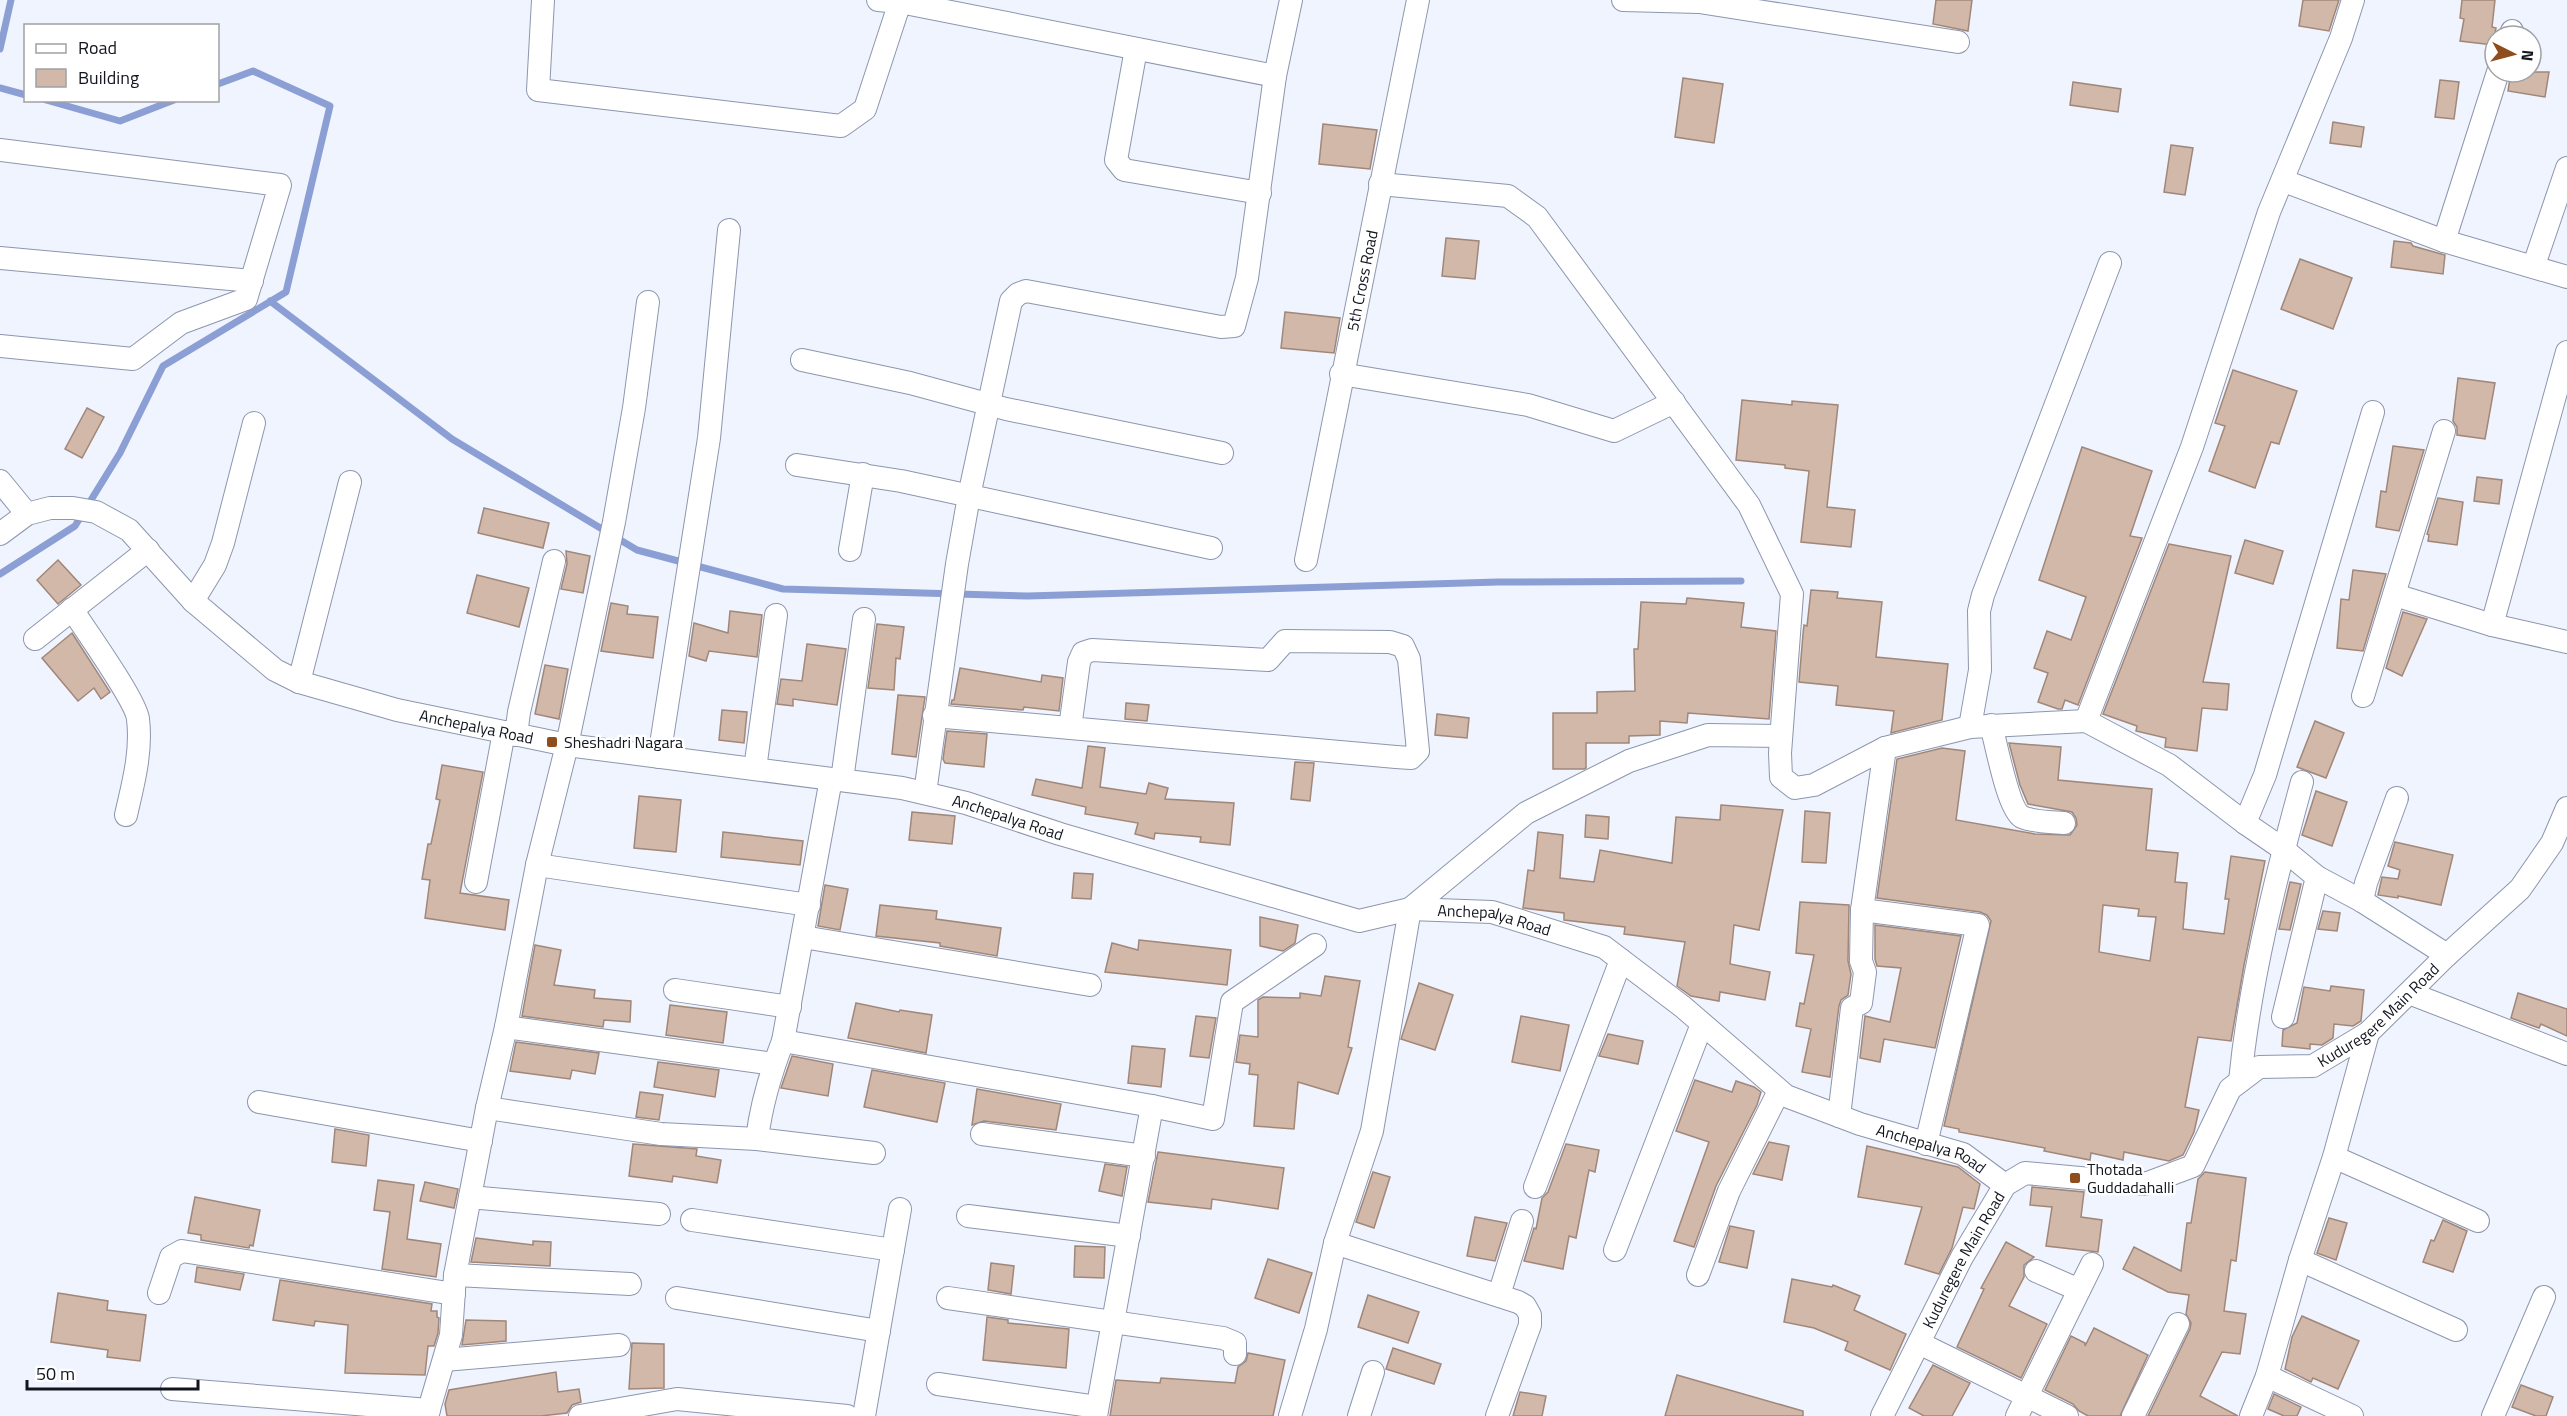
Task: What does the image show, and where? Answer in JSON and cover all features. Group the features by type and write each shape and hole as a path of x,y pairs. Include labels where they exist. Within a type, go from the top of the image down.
{"street":[{"path":"543,0 538,90 841,126 865,108 889,1 1275,76"},
{"path":"925,793 957,564 969,496 1011,301 1018,294 1026,291 1221,327 1234,326 1243,295 1260,193 1275,76 1291,0"},
{"name":"5th Cross Road","path":"1306,560 1341,374 1418,0"},
{"path":"1623,0 1699,1 1958,42"},
{"path":"2086,721 2193,447 2269,212 2284,181 2341,38 2353,0"},
{"path":"1137,49 1116,160 1124,170 1260,193"},
{"path":"2444,240 2494,84"},
{"path":"0,150 280,185 246,299 181,323 133,359 0,346"},
{"path":"2534,265 2567,168"},
{"path":"2284,181 2444,240 2534,265 2567,277"},
{"path":"1380,184 1508,196 1537,217 1749,506 1792,594 1780,736 1781,777 1795,788 1814,785 1885,748 1980,726 2086,721 2169,765 2246,824 2283,849 2317,877 2361,901 2447,955"},
{"path":"659,757 709,438 729,230"},
{"path":"0,258 252,281"},
{"path":"2064,824 2022,816 2016,810 1980,726 1978,621 1983,595 2110,263"},
{"path":"172,1389 428,1413 451,1335 455,1285 487,1108 506,1027 537,865 567,745 614,522 634,408 648,302"},
{"path":"2492,625 2567,352"},
{"path":"802,360 990,403 1006,409 1222,453"},
{"path":"1341,374 1528,405 1614,431 1674,402"},
{"path":"2246,824 2265,775 2373,412"},
{"path":"193,602 215,565 223,543 254,423"},
{"path":"2363,696 2444,431"},
{"path":"797,465 863,474 1211,548"},
{"path":"850,550 863,474"},
{"path":"0,481 27,514"},
{"path":"299,682 351,482"},
{"name":"Anchepalya Road","path":"0,534 27,514 50,508 73,508 96,512 129,530 193,602 276,670 299,682 397,710 567,745 925,793 966,803 1060,834 1359,921 1410,909 1492,912 1604,947 1702,1024 1786,1096 1839,1116 1963,1154 2005,1185"},
{"path":"35,639 147,550"},
{"path":"476,882 510,733 519,712 554,561"},
{"path":"2395,595 2492,625 2567,642"},
{"path":"72,609 124,689 138,717 138,763 126,815"},
{"path":"755,769 776,615"},
{"path":"757,1139 759,1122 774,1064 783,1041 809,905 837,780 864,619"},
{"path":"934,716 1396,757 1411,758 1419,751 1409,659 1403,646 1390,642 1285,641 1268,660 1092,650 1083,653 1079,662 1070,728"},
{"path":"1290,1416 1316,1329 1335,1243 1372,1131 1410,909 1526,813 1629,761 1708,735 1780,736"},
{"path":"1839,1116 1852,1008 1861,1004 1865,972 1861,961 1862,910 1885,748"},
{"path":"2240,1081 2246,1023 2283,849 2302,782"},
{"path":"2361,901 2397,798"},
{"name":"Kuduregere Main Road","path":"1882,1416 1962,1257 2005,1185 2025,1173 2145,1184 2193,1166 2230,1089 2259,1067 2313,1065 2368,1033 2447,955 2520,889 2559,845 2567,808"},
{"path":"537,865 809,905"},
{"path":"2283,1017 2317,877"},
{"path":"1862,910 1978,925 1926,1144"},
{"path":"803,937 1090,985"},
{"path":"783,1041 1152,1106 1213,1119 1232,1002 1315,945"},
{"path":"1534,1187 1621,960"},
{"path":"675,990 790,1007"},
{"path":"2409,993 2567,1054"},
{"path":"1615,1250 1702,1024"},
{"path":"506,1027 774,1064"},
{"path":"2251,1416 2267,1376 2300,1260 2334,1157 2368,1033"},
{"path":"1698,1275 1730,1191 1779,1091"},
{"path":"259,1102 481,1141"},
{"path":"938,1384 1097,1411 1152,1106"},
{"path":"487,1108 661,1134 757,1139 874,1153"},
{"path":"982,1134 1144,1156"},
{"path":"2334,1157 2478,1221"},
{"path":"470,1197 659,1214"},
{"path":"864,1416 900,1209"},
{"path":"968,1216 1129,1236"},
{"path":"692,1220 892,1250"},
{"path":"1499,1295 1522,1221"},
{"path":"1335,1243 1499,1295 1525,1306 1530,1315 1530,1325 1497,1416"},
{"path":"159,1293 171,1257 182,1251 455,1285 630,1284"},
{"path":"2300,1260 2456,1330"},
{"path":"2022,1406 2092,1264"},
{"path":"2036,1270 2079,1290"},
{"path":"2493,1416 2544,1297"},
{"path":"677,1298 879,1331"},
{"path":"948,1298 1229,1340 1235,1343 1235,1354"},
{"path":"2133,1416 2178,1324"},
{"path":"1919,1343 2022,1406 2067,1416"},
{"path":"444,1360 619,1345"},
{"path":"1359,1416 1373,1372"},
{"path":"2267,1376 2352,1416"},
{"path":"580,1416 677,1399 847,1416"}],"building":[{"path":"1936,0 1972,0 1968,31 1933,24"},
{"path":"2303,0 2339,0 2329,31 2299,26"},
{"path":"2462,0 2495,0 2492,24 2483,24 2483,44 2460,41 2464,19 2460,18"},
{"path":"2543,72 2549,72 2545,97 2508,91 2509,84 2543,84"},
{"path":"1683,78 1723,84 1714,143 1675,137"},
{"path":"2440,80 2459,82 2454,119 2435,117"},
{"path":"2073,82 2121,89 2118,112 2070,105"},
{"path":"2333,122 2364,127 2361,147 2330,143"},
{"path":"1323,124 1377,130 1370,169 1319,164"},
{"path":"2171,145 2193,148 2185,195 2164,192"},
{"path":"1446,238 1479,241 1475,279 1442,276"},
{"path":"2394,241 2411,243 2413,246 2445,255 2443,274 2391,267"},
{"path":"2300,259 2352,278 2333,329 2281,309"},
{"path":"1285,312 1340,318 1334,353 1281,348"},
{"path":"2233,370 2297,391 2279,444 2271,442 2255,488 2209,471 2225,426 2215,423"},
{"path":"2458,378 2495,383 2485,439 2457,435 2457,427 2453,421"},
{"path":"1742,400 1792,405 1792,401 1838,405 1827,507 1855,510 1851,547 1801,542 1809,471 1785,468 1785,465 1736,460"},
{"path":"87,408 104,417 82,458 65,449"},
{"path":"2393,446 2424,450 2399,531 2376,527 2381,491 2386,492"},
{"path":"2082,447 2152,471 2130,536 2142,538 2078,705 2065,700 2062,709 2058,709 2038,702 2048,673 2034,668 2047,631 2071,640 2086,597 2039,580"},
{"path":"2477,477 2502,480 2499,504 2474,501"},
{"path":"2438,498 2463,502 2457,545 2428,541 2429,535 2427,534"},
{"path":"484,508 549,523 543,548 478,533"},
{"path":"2245,540 2283,551 2273,584 2235,573"},
{"path":"2169,544 2231,556 2203,682 2229,684 2227,710 2202,708 2197,751 2165,747 2166,738 2136,731 2137,726 2103,714"},
{"path":"566,551 590,556 583,593 561,589 567,564"},
{"path":"58,560 81,585 58,604 37,580"},
{"path":"2353,570 2386,574 2363,651 2337,648 2341,599 2349,600"},
{"path":"477,575 529,588 519,627 467,613"},
{"path":"1811,590 1838,592 1837,598 1882,602 1876,657 1948,664 1942,720 1891,733 1894,711 1836,705 1838,686 1799,682 1804,625 1807,626"},
{"path":"1687,598 1744,603 1741,627 1776,631 1769,719 1688,713 1687,723 1660,721 1660,735 1629,736 1629,743 1586,743 1586,768 1584,769 1553,769 1553,713 1597,713 1597,692 1635,691 1634,649 1638,649 1641,602 1686,604"},
{"path":"611,603 628,606 627,614 658,617 653,658 601,651"},
{"path":"730,611 762,615 757,657 709,651 706,661 689,656 694,623 728,633"},
{"path":"2403,612 2427,619 2402,676 2386,668"},
{"path":"877,624 904,627 900,659 896,658 894,690 868,688"},
{"path":"72,633 110,692 101,699 94,688 78,701 42,658"},
{"path":"807,644 846,649 837,705 793,699 793,706 777,704 781,679 802,681"},
{"path":"545,665 568,669 559,719 535,714"},
{"path":"960,668 1041,682 1042,675 1063,678 1059,711 951,704 954,700"},
{"path":"898,695 925,697 916,757 892,754"},
{"path":"1126,703 1149,705 1147,721 1125,719"},
{"path":"722,710 747,712 744,743 719,740"},
{"path":"1437,714 1469,718 1467,738 1435,735"},
{"path":"2315,721 2344,733 2326,778 2297,767"},
{"path":"947,731 987,734 984,767 945,763 943,759"},
{"path":"2009,743 2061,747 2058,780 2152,789 2146,850 2178,853 2175,882 2187,883 2183,929 2224,934 2229,899 2225,899 2231,856 2265,861 2231,1041 2198,1037 2185,1107 2199,1110 2194,1132 2183,1155 2169,1161 2124,1152 2123,1160 2091,1153 2090,1160 2044,1151 2045,1148 1959,1132 1959,1129 1944,1126 1991,921 1987,915 1980,912 1877,898 1897,759 1942,748 1965,751 1956,820 2035,834 2070,835 2077,825 2072,812 2028,804 2020,785","holes":["2103,905 2139,909 2138,916 2156,917 2150,961 2099,952"]},
{"path":"1088,746 1105,748 1100,787 1146,794 1149,783 1168,788 1165,799 1234,803 1230,845 1200,842 1201,837 1155,833 1154,839 1135,834 1138,823 1085,814 1086,807 1032,795 1036,779 1082,788"},
{"path":"1295,762 1314,763 1310,801 1291,799"},
{"path":"442,765 483,772 460,893 509,900 505,930 425,918 430,880 422,879 428,844 431,844 440,800 436,799"},
{"path":"2316,791 2347,802 2332,846 2302,835"},
{"path":"639,796 681,800 676,852 634,848"},
{"path":"1721,805 1783,810 1759,930 1734,925 1730,964 1770,972 1765,1000 1720,992 1719,1001 1691,996 1677,986 1685,942 1624,934 1625,927 1564,920 1564,913 1523,908 1528,870 1534,871 1538,832 1563,835 1560,878 1594,882 1600,850 1672,863 1676,817 1720,820"},
{"path":"1805,811 1830,813 1826,863 1802,862"},
{"path":"912,812 955,816 952,844 909,840"},
{"path":"1586,815 1609,817 1608,839 1585,837"},
{"path":"723,832 803,841 800,865 721,857"},
{"path":"2395,842 2453,855 2441,905 2398,896 2398,898 2378,895 2382,877 2398,879 2400,870 2388,866"},
{"path":"1074,873 1093,874 1091,899 1072,898"},
{"path":"2290,882 2301,884 2290,930 2279,929"},
{"path":"825,885 848,889 840,930 818,926"},
{"path":"1800,902 1849,905 1848,961 1851,974 1848,995 1841,1000 1839,1006 1830,1077 1802,1072 1811,1029 1796,1026 1800,1003 1804,1004 1814,955 1796,953"},
{"path":"880,905 937,911 936,919 1001,928 997,956 940,946 940,943 876,936"},
{"path":"2323,911 2340,913 2337,931 2318,929"},
{"path":"1260,917 1298,925 1295,943 1283,951 1260,946"},
{"path":"1875,925 1961,936 1935,1048 1884,1039 1880,1062 1860,1058 1865,1016 1890,1022 1901,968 1877,966"},
{"path":"1139,940 1231,950 1227,985 1105,972 1112,943 1138,950"},
{"path":"535,945 561,950 554,985 595,990 594,998 631,1001 630,1022 604,1020 603,1027 522,1016"},
{"path":"1325,976 1360,981 1348,1047 1352,1048 1338,1094 1298,1082 1294,1129 1254,1126 1258,1075 1249,1074 1250,1064 1236,1062 1240,1035 1258,1037 1258,1000 1263,997 1300,998 1300,993 1321,996"},
{"path":"1419,983 1453,995 1435,1050 1401,1039"},
{"path":"2331,986 2364,990 2361,1021 2353,1026 2334,1024 2333,1038 2322,1045 2310,1044 2310,1049 2282,1046 2283,1030 2297,1023 2304,987 2330,991"},
{"path":"2518,993 2567,1009 2567,1036 2541,1024 2539,1028 2511,1018"},
{"path":"856,1003 899,1012 900,1010 932,1015 926,1053 848,1038"},
{"path":"670,1005 727,1012 723,1043 666,1035"},
{"path":"1196,1016 1216,1018 1209,1058 1190,1056"},
{"path":"1521,1016 1569,1025 1560,1071 1512,1062"},
{"path":"1608,1034 1643,1041 1638,1064 1599,1056"},
{"path":"516,1042 599,1053 595,1074 572,1070 570,1079 510,1071"},
{"path":"1132,1046 1165,1049 1161,1087 1128,1083"},
{"path":"792,1056 833,1064 828,1096 781,1088"},
{"path":"658,1062 719,1070 715,1097 654,1087"},
{"path":"872,1070 945,1083 937,1122 864,1107"},
{"path":"1695,1080 1732,1092 1736,1081 1761,1092 1757,1105 1716,1186 1694,1247 1674,1241 1709,1142 1676,1131"},
{"path":"977,1089 1061,1104 1056,1130 984,1121 972,1125"},
{"path":"640,1092 663,1095 659,1120 636,1117"},
{"path":"335,1129 369,1135 366,1166 332,1162"},
{"path":"1769,1142 1789,1146 1782,1180 1753,1174"},
{"path":"633,1144 697,1149 696,1156 721,1160 717,1183 673,1176 672,1182 629,1176"},
{"path":"1566,1144 1599,1150 1595,1172 1589,1170 1576,1238 1569,1236 1563,1269 1524,1261 1534,1228 1536,1229 1542,1198 1548,1192"},
{"path":"1867,1146 1958,1167 1980,1184 1974,1209 1963,1207 1952,1248 1939,1274 1905,1264 1922,1207 1858,1197"},
{"path":"1158,1152 1284,1168 1278,1209 1212,1199 1211,1209 1148,1202"},
{"path":"1105,1164 1127,1167 1122,1196 1099,1191"},
{"path":"1373,1172 1390,1177 1374,1228 1356,1222"},
{"path":"2205,1172 2246,1178 2236,1261 2231,1260 2224,1311 2246,1314 2240,1354 2222,1352 2200,1396 2238,1416 2148,1416 2190,1329 2191,1323 2186,1314 2189,1295 2168,1292 2123,1269 2134,1247 2181,1271 2187,1223 2191,1223 2198,1179"},
{"path":"378,1180 414,1185 407,1239 441,1244 436,1277 382,1269 390,1212 374,1210"},
{"path":"425,1182 458,1189 454,1208 420,1201"},
{"path":"2032,1187 2084,1192 2081,1217 2102,1220 2098,1252 2046,1246 2052,1207 2030,1205"},
{"path":"195,1197 260,1210 253,1246 250,1245 249,1248 201,1240 201,1235 188,1233"},
{"path":"1475,1217 1507,1223 1495,1261 1467,1256"},
{"path":"2329,1218 2347,1223 2336,1260 2317,1253"},
{"path":"2443,1220 2467,1231 2453,1272 2423,1262 2431,1240 2434,1241"},
{"path":"1730,1226 1754,1231 1747,1268 1719,1262"},
{"path":"476,1238 533,1245 533,1241 551,1242 550,1266 471,1262"},
{"path":"2006,1242 2034,1257 2024,1265 2024,1277 2009,1306 2047,1324 2021,1378 1957,1347 1984,1289 1981,1288"},
{"path":"1075,1246 1105,1247 1104,1278 1074,1277"},
{"path":"1268,1259 1312,1273 1299,1313 1255,1298"},
{"path":"991,1263 1014,1266 1011,1294 988,1290"},
{"path":"197,1267 244,1274 240,1290 195,1282"},
{"path":"1792,1279 1832,1287 1833,1285 1860,1296 1854,1310 1906,1334 1890,1370 1845,1350 1848,1342 1814,1328 1784,1322"},
{"path":"280,1280 432,1304 431,1311 437,1311 439,1318 438,1333 434,1346 428,1346 425,1375 345,1373 348,1325 315,1321 314,1326 273,1320"},
{"path":"58,1293 108,1301 107,1310 146,1315 140,1361 107,1357 108,1350 51,1342"},
{"path":"1368,1295 1419,1312 1408,1343 1358,1327"},
{"path":"2302,1316 2359,1341 2338,1389 2313,1378 2311,1382 2285,1369 2292,1337"},
{"path":"987,1317 1008,1320 1008,1323 1069,1329 1066,1368 983,1360"},
{"path":"466,1320 506,1321 506,1341 462,1345"},
{"path":"2094,1328 2148,1355 2120,1416 2088,1416 2073,1404 2045,1390 2071,1336 2085,1343 2085,1346"},
{"path":"632,1343 664,1344 664,1388 629,1389"},
{"path":"1393,1348 1441,1364 1434,1384 1386,1369"},
{"path":"1248,1353 1285,1360 1273,1416 1110,1416 1116,1380 1160,1383 1161,1378 1235,1383 1238,1367 1246,1361"},
{"path":"1933,1365 1970,1383 1952,1416 1924,1416 1909,1408"},
{"path":"556,1372 558,1392 579,1389 581,1402 572,1405 567,1413 541,1416 447,1416 445,1404 449,1390"},
{"path":"1677,1375 1803,1411 1803,1416 1665,1416"},
{"path":"2521,1385 2553,1397 2546,1416 2536,1416 2512,1407"},
{"path":"1520,1392 1546,1396 1542,1416 1513,1416"},
{"path":"2274,1394 2301,1407 2297,1416 2284,1416 2268,1409"}],"waterway":[{"path":"0,49 11,0"},
{"path":"0,574 75,526 120,453 163,366 286,292 330,106 253,71 219,84"},
{"path":"0,88 24,94"},
{"path":"53,102 120,121 169,102"},
{"path":"270,301 452,439 637,550 783,589 1028,596 1498,582 1741,581"}],"place":[{"name":"Sheshadri Nagara","path":"552,742"},
{"name":"Thotada Guddadahalli","path":"2075,1178"}]}
